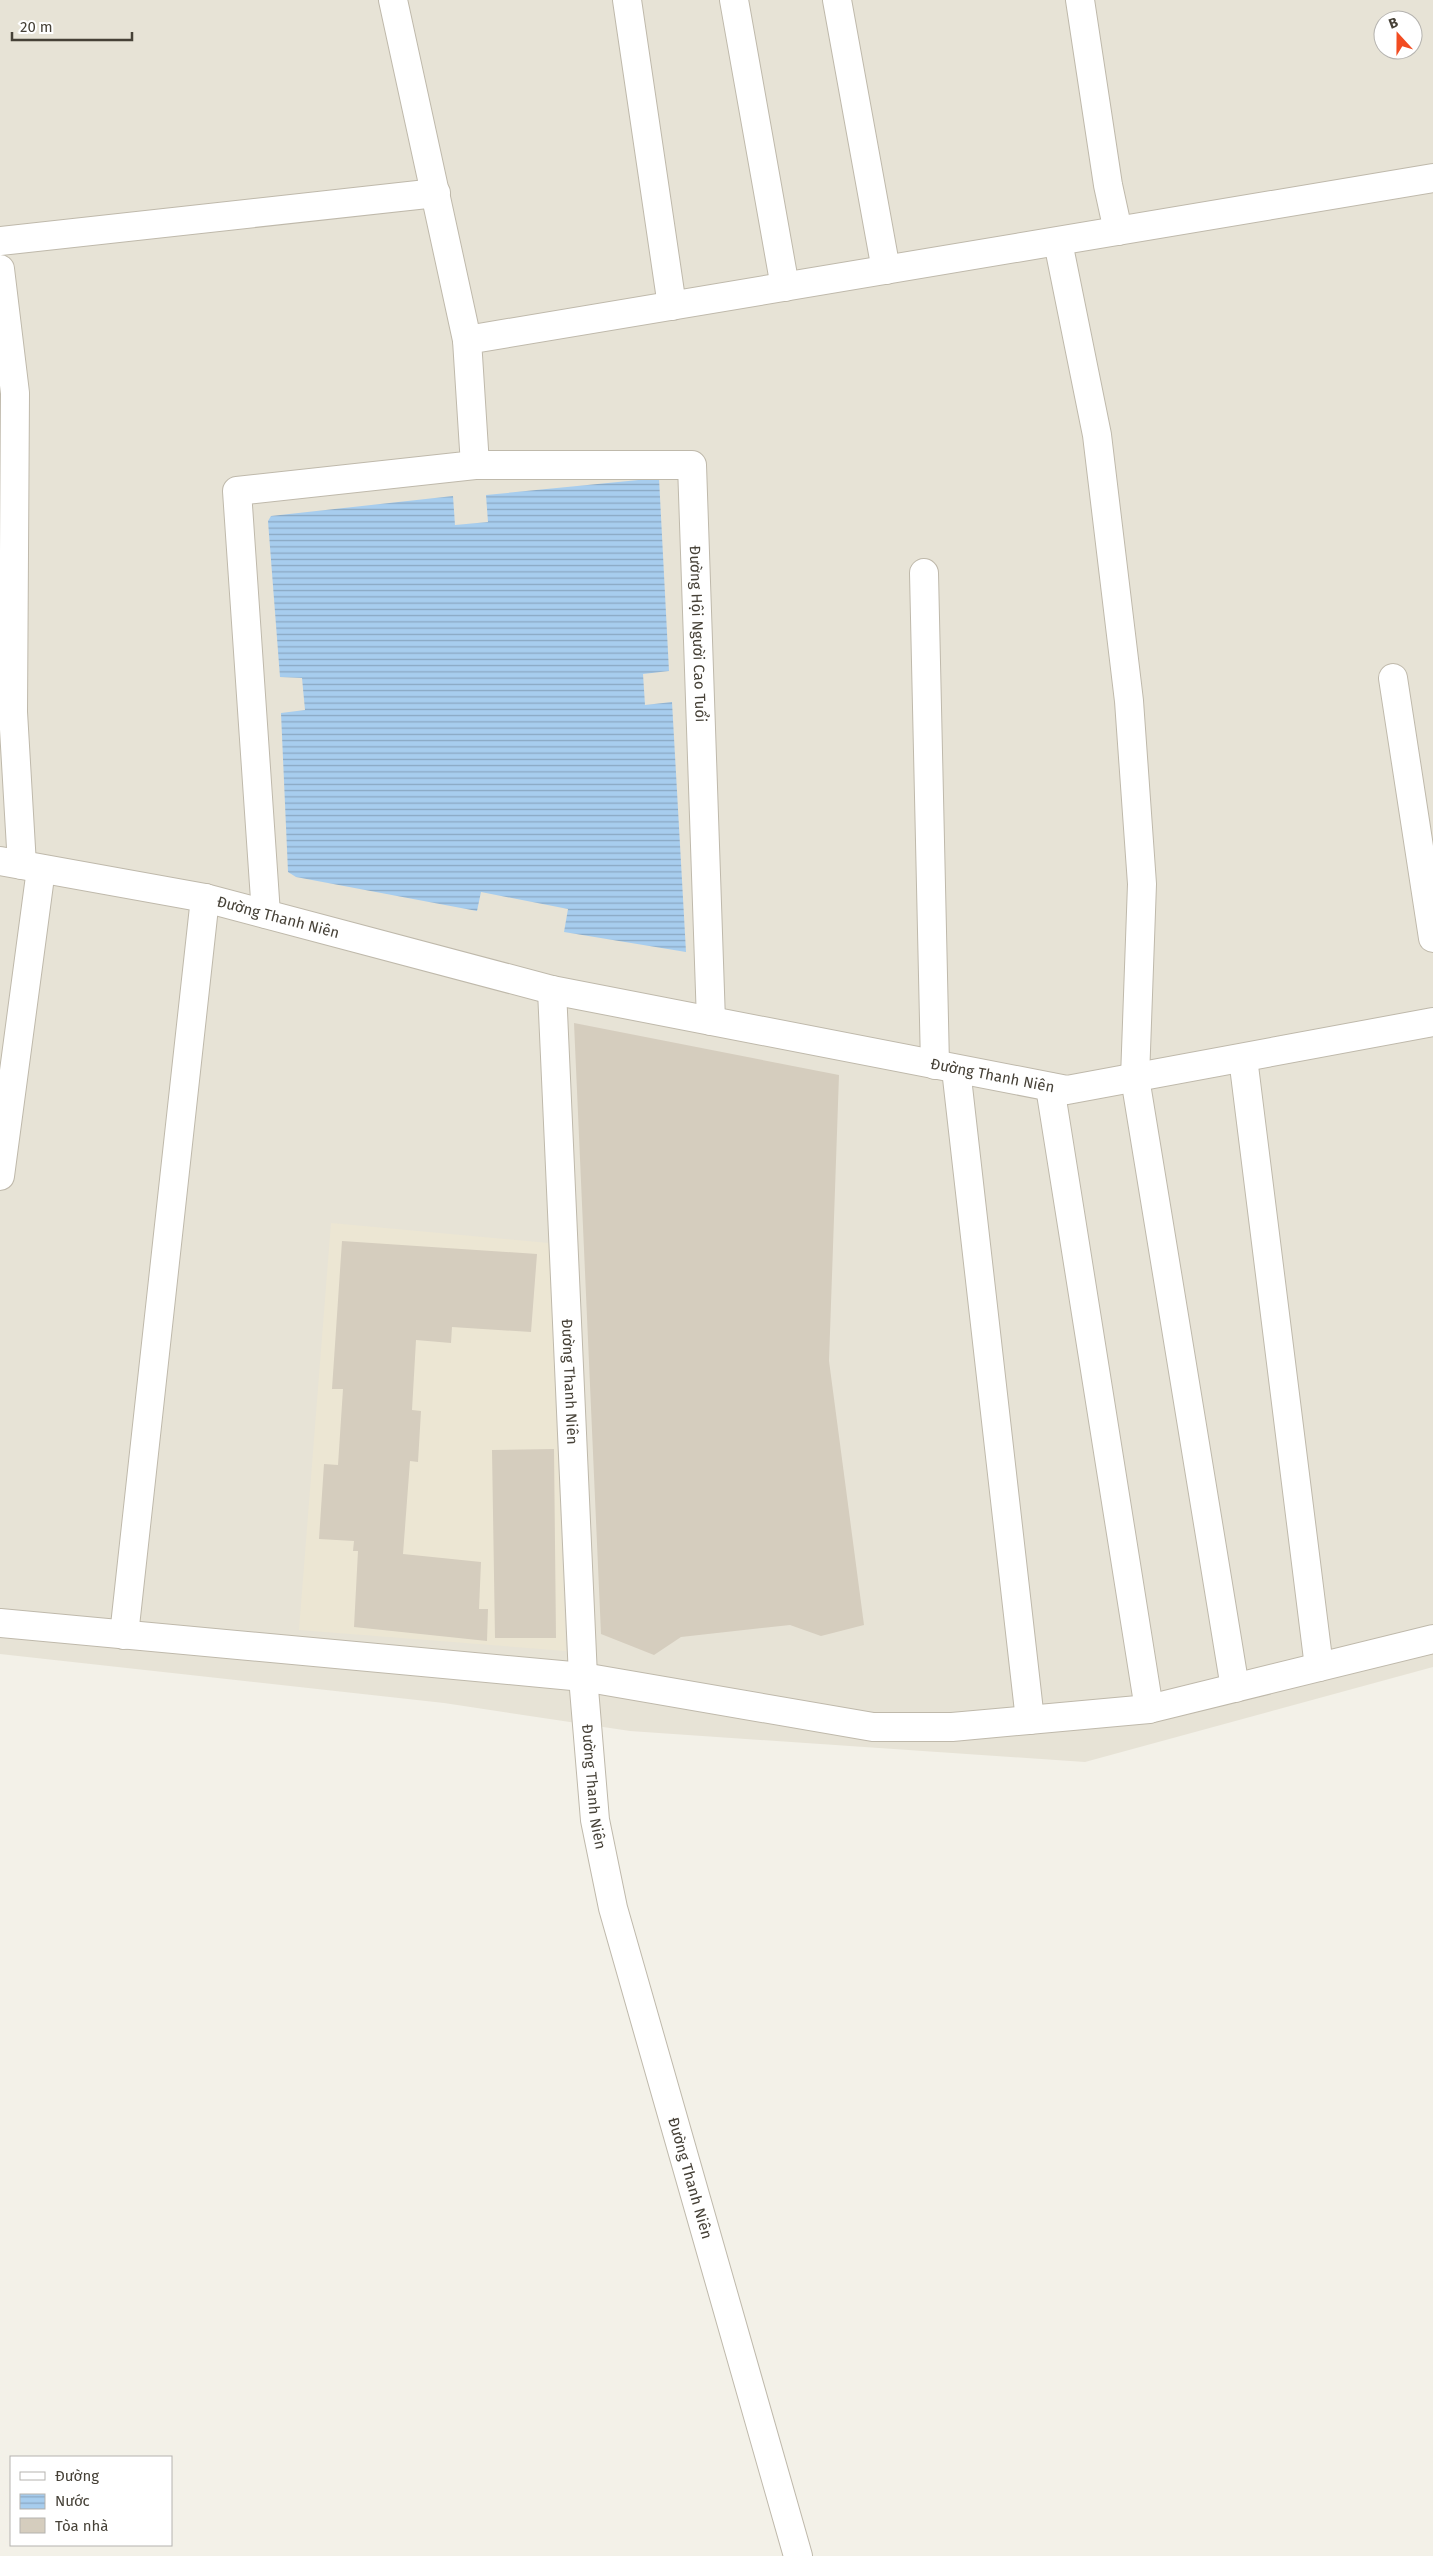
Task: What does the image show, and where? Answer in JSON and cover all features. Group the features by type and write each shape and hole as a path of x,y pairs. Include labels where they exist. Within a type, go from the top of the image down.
{"street":[{"path":"266,914 237,491 475,465 467,340 392,0"},
{"path":"627,0 672,306"},
{"path":"734,0 785,287"},
{"path":"837,0 886,270"},
{"path":"1080,0 1108,185 1118,231"},
{"path":"467,340 1433,178"},
{"path":"0,241 436,193"},
{"path":"1058,242 1097,435 1129,701 1142,884 1134,1078 1235,1688"},
{"path":"0,269 15,393 14,712 21,865 0,1176"},
{"name":"Đường Hội Người Cao Tuổi","path":"475,465 692,465 711,1021"},
{"path":"924,573 946,1066 1030,1720"},
{"path":"1393,678 1433,938"},
{"name":"Đường Thanh Niên","path":"21,865 205,898 552,990 1067,1090 1433,1022"},
{"path":"124,1635 205,898"},
{"name":"Đường Thanh Niên","path":"552,990 583,1677 594,1820 613,1908 798,2556"},
{"path":"1243,1058 1319,1667"},
{"path":"1050,1087 1149,1710"},
{"path":"0,1623 583,1677 873,1726 952,1728 1149,1710 1433,1639"}],"shaded area":[{"path":"0,0 1433,0 1433,1667 1085,1762 630,1731 444,1703 0,1654"},
{"path":"331,1223 549,1243 566,1651 299,1630"}],"water":[{"path":"659,478 669,671 643,674 645,705 672,702 686,952 564,932 568,909 481,892 477,911 296,877 288,872 281,713 305,710 302,678 280,677 268,521 271,516 453,496 455,525 488,522 486,495"}],"building":[{"path":"574,1023 839,1075 829,1361 864,1625 821,1636 790,1625 681,1637 654,1655 601,1634"},
{"path":"342,1241 537,1254 531,1332 452,1327 451,1343 416,1340 412,1410 421,1411 418,1462 410,1461 403,1554 481,1562 479,1609 488,1609 487,1641 354,1627 358,1551 353,1551 354,1541 319,1539 324,1464 338,1465 343,1389 332,1389"},
{"path":"554,1449 556,1638 495,1638 492,1450"}]}
